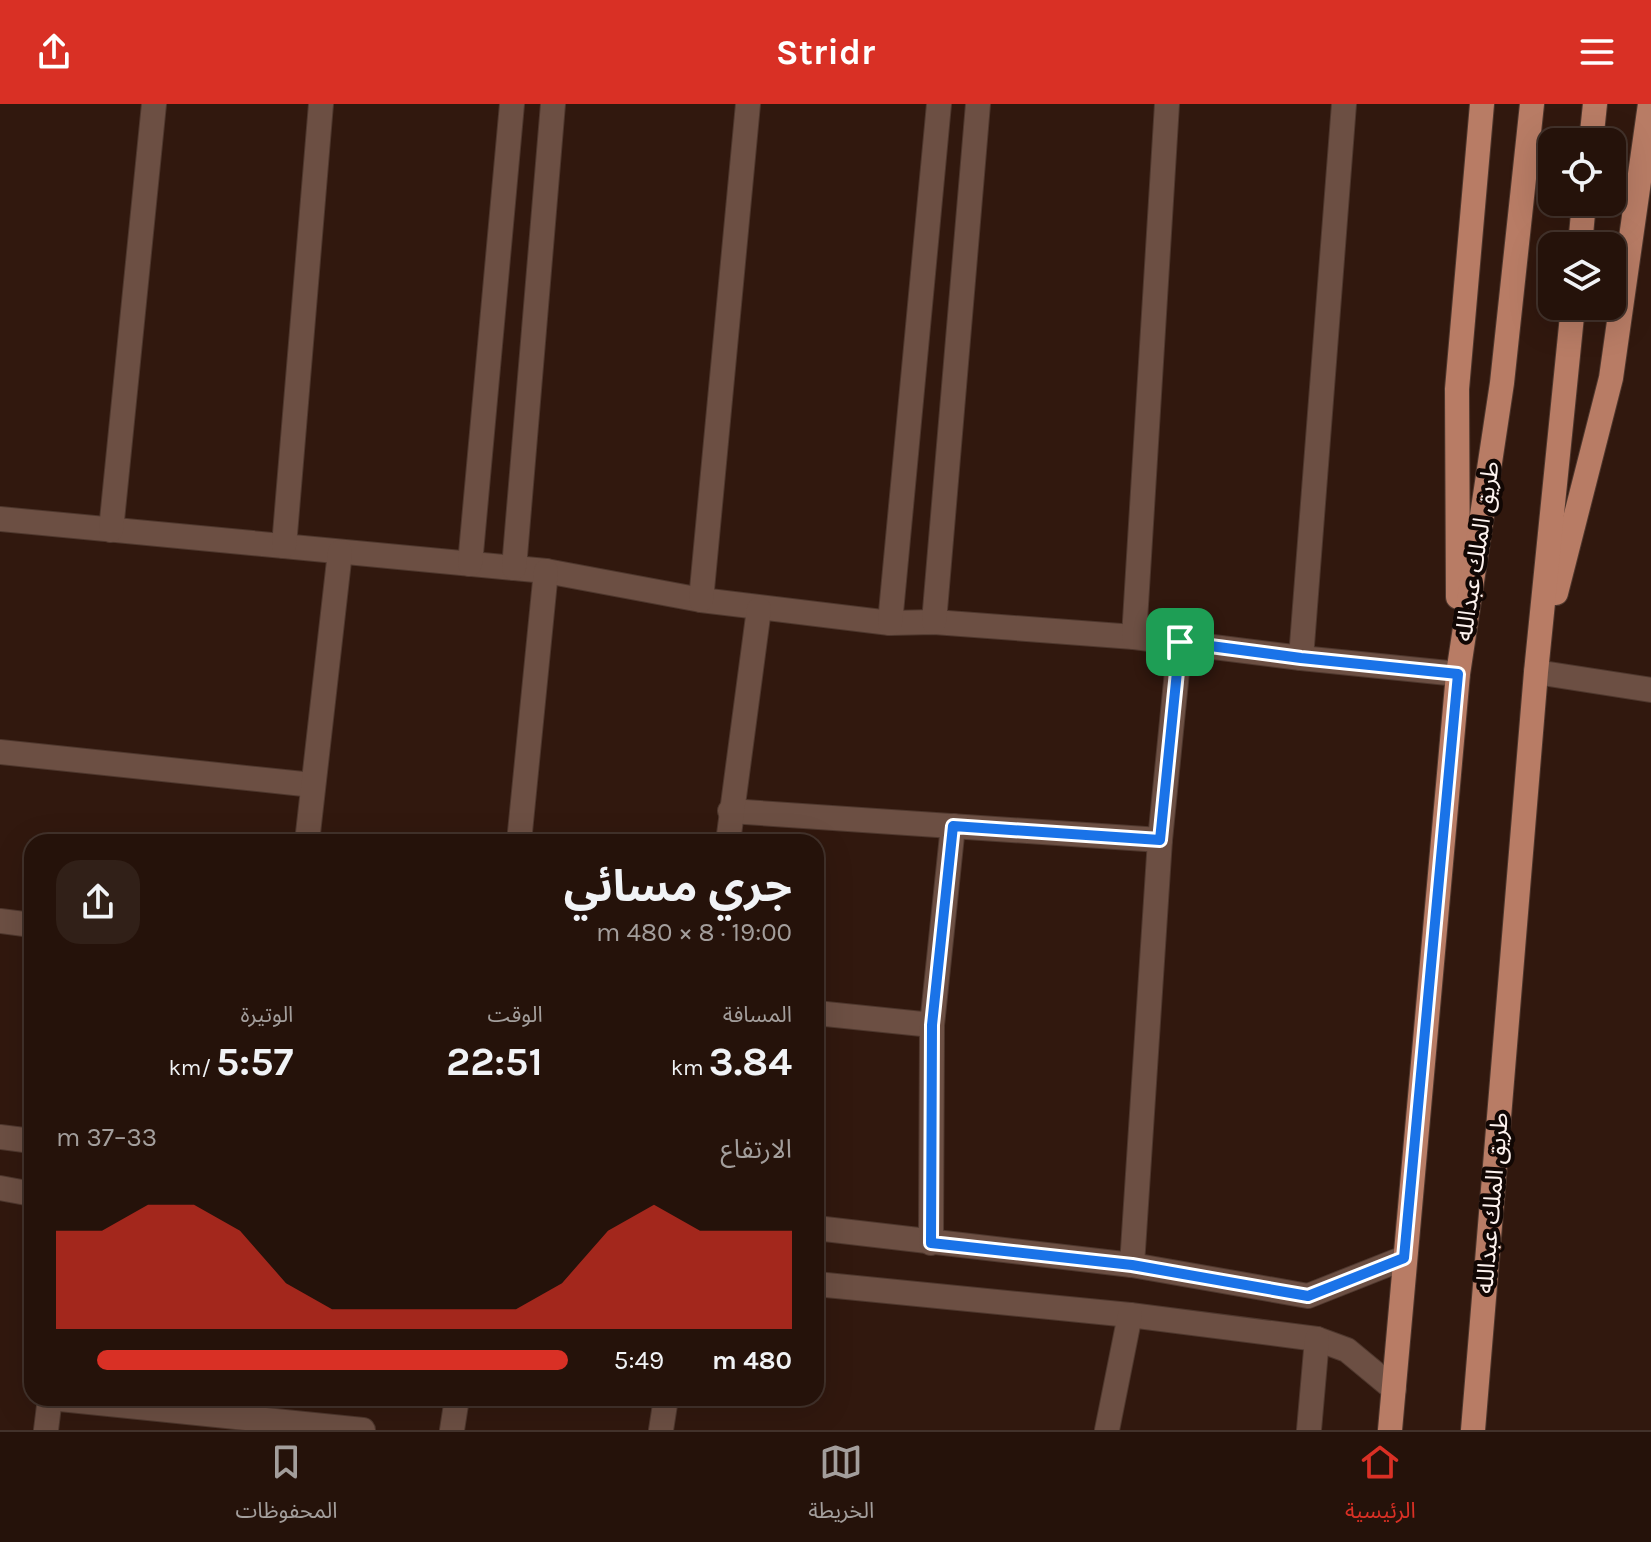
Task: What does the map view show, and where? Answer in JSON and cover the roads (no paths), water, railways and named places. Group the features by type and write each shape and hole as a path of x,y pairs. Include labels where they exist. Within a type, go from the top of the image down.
{"main road":[{"path":"1458,674 1457,389 1482,104"},
{"name":"طريق الملك عبدالله","path":"1390,1430 1458,674 1502,383 1532,104"},
{"path":"1592,128 1595,104"},
{"path":"1536,672 1611,378 1649,145 1650,104"},
{"name":"طريق الملك عبدالله","path":"1473,1430 1536,672 1572,320"}],"street":[{"path":"111,530 154,104"},
{"path":"284,546 321,104"},
{"path":"470,564 512,104"},
{"path":"514,568 553,104"},
{"path":"701,600 748,104"},
{"path":"890,623 939,104"},
{"path":"934,622 978,104"},
{"path":"1134,637 1167,104"},
{"path":"1301,658 1344,104"},
{"path":"0,519 546,571 759,609 890,623 934,622 1134,637 1458,674"},
{"path":"308,834 340,552"},
{"path":"520,834 546,571"},
{"path":"729,834 759,609"},
{"path":"1132,1265 1160,840 1180,642"},
{"path":"1536,672 1651,690"},
{"path":"0,752 313,785"},
{"path":"730,811 1160,840"},
{"path":"931,1243 932,1025 953,826"},
{"path":"0,921 24,924"},
{"path":"824,1014 932,1025"},
{"path":"0,1137 24,1140"},
{"path":"0,1188 24,1192"},
{"path":"824,1229 1132,1265 1308,1296 1404,1258"},
{"path":"824,1285 1130,1315 1317,1339 1347,1350 1394,1389"},
{"path":"1107,1430 1130,1315"},
{"path":"1309,1430 1317,1339"},
{"path":"46,1430 49,1406"},
{"path":"109,1406 235,1423 363,1430"},
{"path":"452,1430 456,1406"},
{"path":"661,1430 665,1406"}]}
